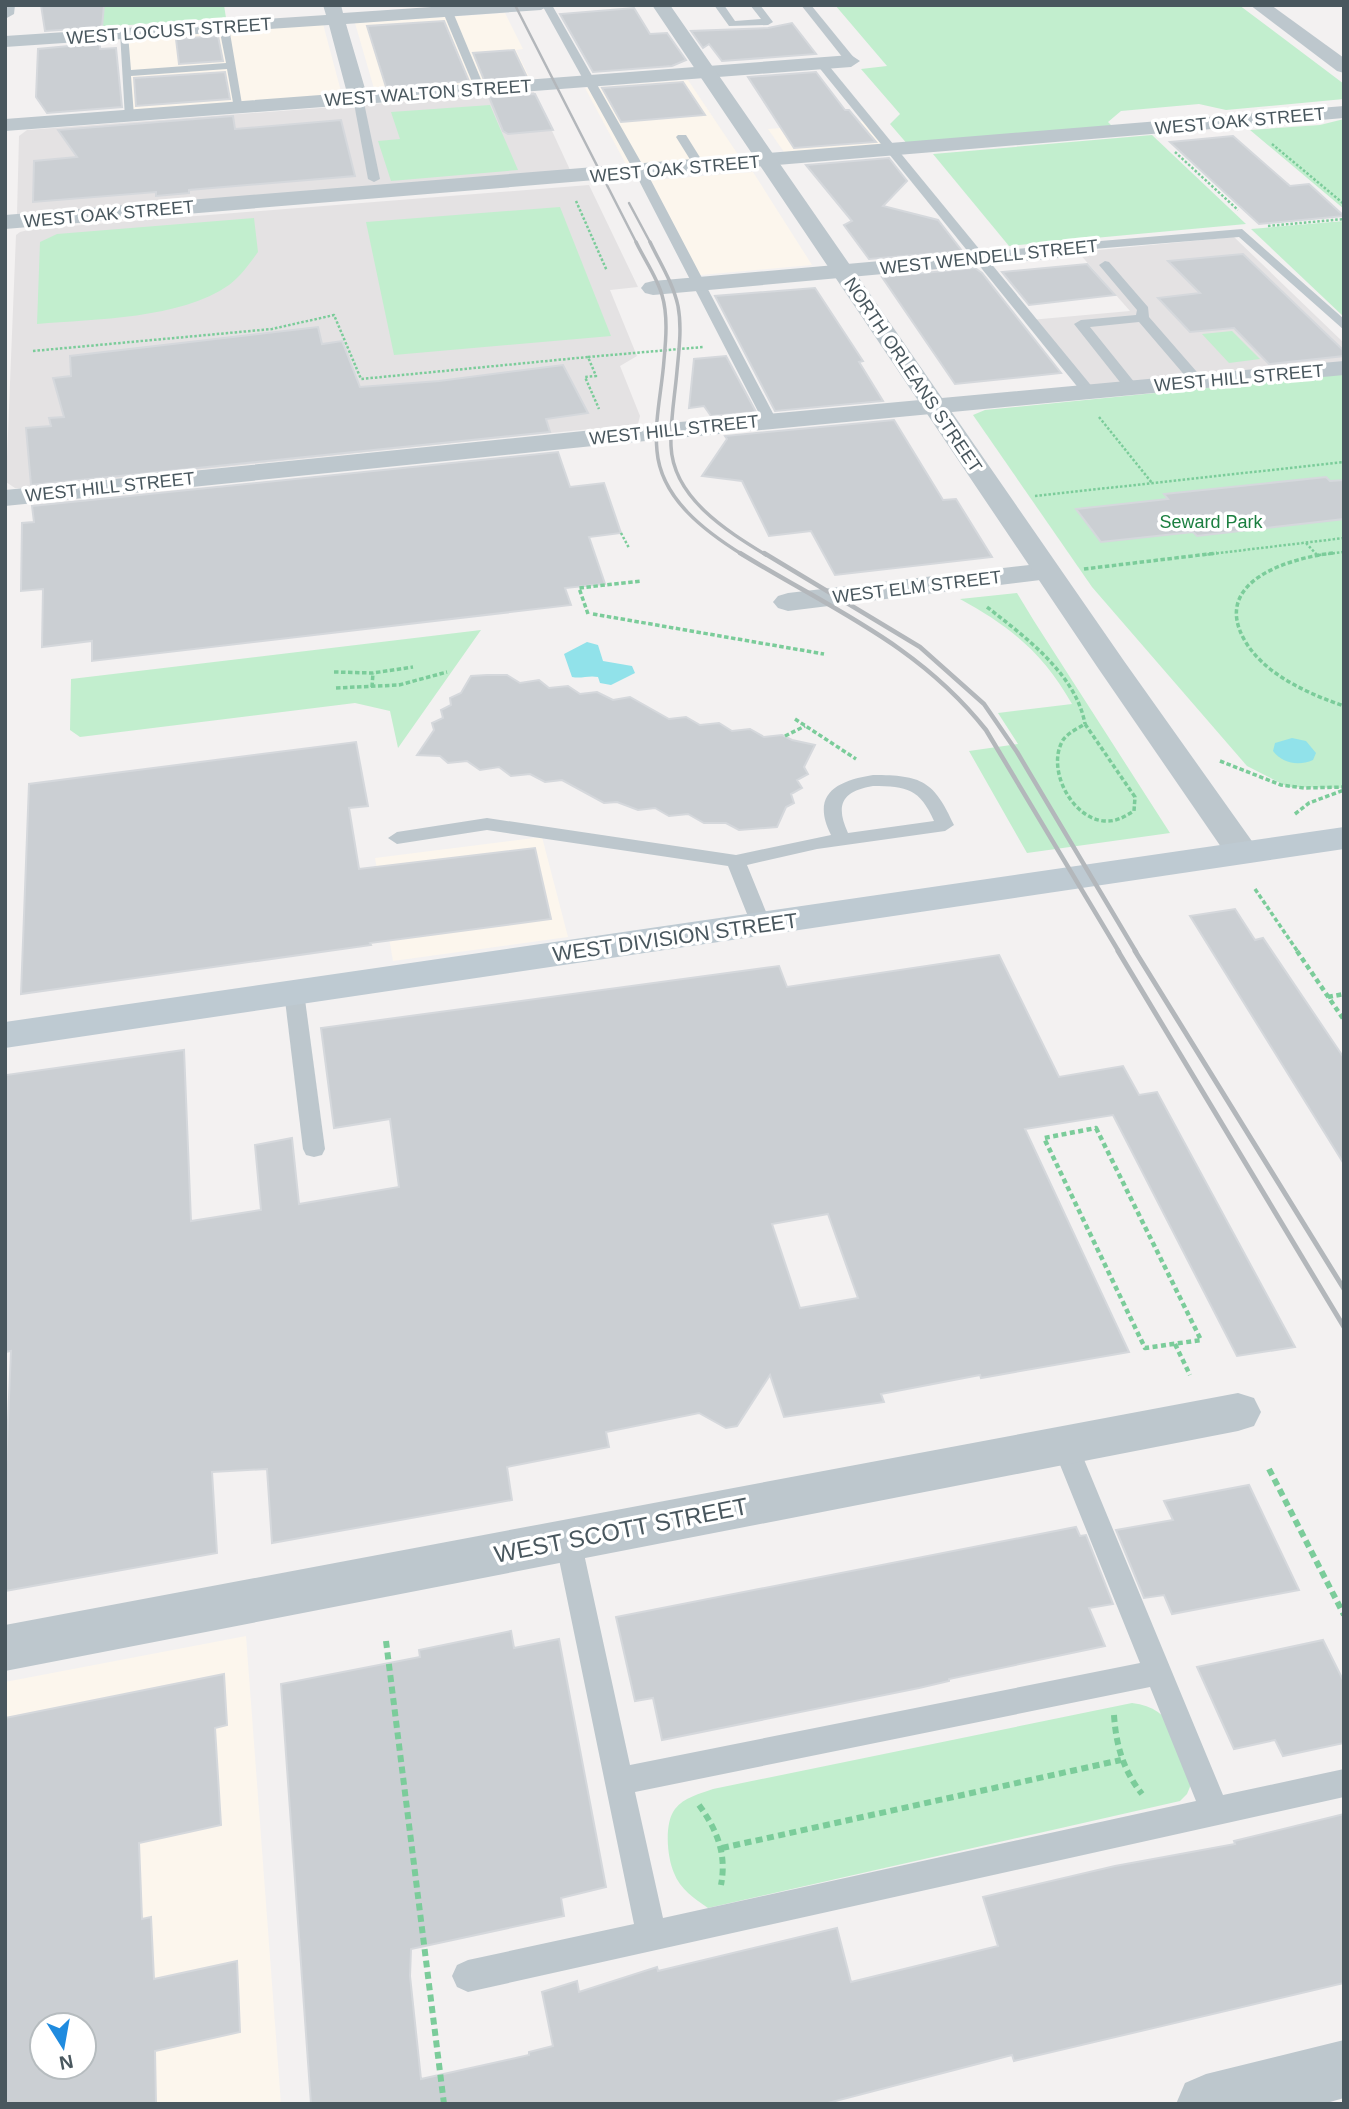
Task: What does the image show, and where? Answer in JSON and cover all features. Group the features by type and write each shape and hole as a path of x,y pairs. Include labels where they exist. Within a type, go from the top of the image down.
{"main road":[{"name":"WEST DIVISION STREET","path":"5,1035 1344,838"}],"street":[{"path":"5,14 6,5"},
{"name":"WEST LOCUST STREET","path":"5,42 224,27 334,12 541,5"},
{"name":"NORTH ORLEANS STREET","path":"661,5 1047,572 1242,852"},
{"path":"1259,5 1344,67"},
{"path":"334,12 358,99"},
{"name":"WEST WALTON STREET","path":"5,125 851,61"},
{"name":"WEST OAK STREET","path":"5,222 640,172 1344,112"},
{"name":"WEST WENDELL STREET","path":"653,288 1073,251"},
{"name":"WEST HILL STREET","path":"5,498 933,405 1091,402 1132,388 1344,368"},
{"name":"WEST ELM STREET","path":"788,602 1047,572"},
{"name":"WEST SCOTT STREET","path":"5,1648 1238,1412"},
{"path":"1206,2104 1344,2069"}],"lane":[{"path":"547,5 640,172 770,421"},
{"path":"719,5 732,24 768,22 755,5"},
{"path":"806,5 851,61"},
{"path":"446,8 480,89"},
{"path":"224,27 239,108"},
{"path":"124,34 129,116"},
{"path":"821,63 1091,402"},
{"path":"127,73 231,66"},
{"path":"358,99 374,179"},
{"path":"682,137 700,167"},
{"name":"WEST WENDELL STREET","path":"1073,251 1077,247 1242,233 1344,326"},
{"path":"1105,265 1143,310 1142,318 1198,382"},
{"path":"1132,388 1081,324 1142,318"},
{"path":"397,838 487,824 736,861 842,839 945,825 930,794 916,785 876,779 856,783 838,794 832,806 833,818 842,839"},
{"path":"736,861 761,924"},
{"path":"294,992 314,1149"},
{"path":"1065,1445 1215,1811"},
{"path":"568,1540 651,1935"},
{"path":"618,1781 1158,1672"},
{"path":"468,1976 1344,1783"}],"path":[{"path":"1263,137 1344,204"},
{"path":"1168,146 1247,218"},
{"path":"572,192 607,271"},
{"path":"1257,227 1344,219"},
{"path":"33,351 272,329 334,315 360,379 731,344"},
{"path":"588,357 596,376 585,377 600,411"},
{"path":"1091,402 1152,483"},
{"path":"1035,496 1344,462"},
{"path":"621,533 629,548"},
{"path":"1084,569 1344,538"},
{"path":"1306,543 1317,555"},
{"path":"1344,552 1317,555 1280,565 1252,582 1238,604 1239,629 1255,656 1286,681 1344,706"},
{"path":"968,580 980,601 1035,645 1050,661 1082,709 1085,724 1126,780 1135,797 1134,811 1124,820 1106,822 1077,810 1060,777 1058,757 1062,741 1085,724"},
{"path":"641,581 579,589 591,614 824,654"},
{"path":"334,672 373,673 413,667"},
{"path":"372,687 373,673"},
{"path":"336,688 372,687 424,680 447,673"},
{"path":"795,719 833,744"},
{"path":"785,736 805,726"},
{"path":"1167,744 1250,771 1281,785 1304,788 1344,787"},
{"path":"1255,889 1344,1020"},
{"path":"1328,996 1344,994"},
{"path":"1096,1128 1201,1340 1175,1344 1145,1348 1044,1138 1096,1128"},
{"path":"1175,1344 1190,1375"},
{"path":"1269,1469 1344,1615"},
{"path":"386,1641 444,2104"},
{"path":"1114,1715 1121,1760 1130,1780 1148,1798"},
{"path":"722,1848 1121,1760"},
{"path":"699,1805 718,1831 722,1848 724,1864 718,1897"}],"shaded area":[{"path":"505,13 523,49 516,50 531,81 375,92 355,23"},
{"path":"323,24 342,95 129,111 124,38"},
{"path":"688,80 741,159 628,168 585,88"},
{"path":"534,92 571,172 17,214 19,136 27,130"},
{"path":"868,121 889,147 786,155 768,129"},
{"path":"753,172 812,265 690,276 639,181"},
{"path":"589,185 638,287 610,290 637,356 620,366 640,416 638,424 22,488 15,488 6,482 16,235 20,232"},
{"path":"1234,237 1344,343 1344,364 1085,387 1030,320 1130,311 1078,252"},
{"path":"542,837 568,937 393,961 375,858"},
{"path":"246,1636 281,2104 5,2104 5,1682"}],"green space":[{"path":"104,5 224,5 226,18 102,27"},
{"path":"835,5 1239,5 1344,84 1344,99 1226,110 1199,104 1121,111 1108,122 1114,128 909,146 890,124 900,114 861,69 887,66"},
{"path":"490,105 518,170 391,181 378,141 400,139 391,112"},
{"path":"1344,119 1344,209 1250,130 1320,125"},
{"path":"1152,135 1246,224 1009,246 933,154"},
{"path":"560,207 611,336 394,355 366,222"},
{"path":"254,218 258,252 245,270 229,285 209,296 162,311 37,324 40,242 57,234"},
{"path":"1344,221 1344,317 1251,229"},
{"path":"1232,331 1260,359 1229,363 1202,334"},
{"name":"Seward Park","path":"1344,374 1344,788 1288,787 1247,766 1092,587 973,415 985,410"},
{"path":"1017,593 1170,833 1027,853 969,751 1018,744 998,713 1072,704 1049,670 1024,643 995,620 960,599"},
{"path":"481,630 398,748 390,711 355,703 80,737 70,730 71,679"},
{"path":"1132,1703 1158,1712 1174,1730 1192,1782 1187,1794 1180,1801 708,1908 684,1889 674,1873 668,1849 669,1823 679,1805 698,1794"}],"water":[{"path":"587,642 598,645 603,661 632,666 635,673 611,685 600,683 598,677 572,677 564,654"},
{"path":"1292,738 1306,741 1316,753 1313,760 1292,763 1273,751 1275,743"}],"building":[{"path":"41,5 104,5 102,27 45,31"},
{"path":"634,8 650,34 667,33 686,60 672,66 593,72 560,14"},
{"path":"444,21 469,81 386,87 367,26"},
{"path":"792,23 816,54 722,61 709,44 703,48 691,31 768,28"},
{"path":"218,36 223,61 179,64 176,39"},
{"path":"100,43 100,49 116,48 122,107 47,113 36,97 38,49"},
{"path":"514,50 527,77 484,80 473,53"},
{"path":"225,72 230,99 136,106 134,78"},
{"path":"816,72 845,110 849,110 876,142 794,148 748,77"},
{"path":"683,82 705,115 621,122 602,88"},
{"path":"535,94 553,130 508,134 503,131 489,97"},
{"path":"233,116 235,129 341,120 355,176 189,190 189,193 156,196 156,192 33,202 34,161 77,157 58,130"},
{"path":"1233,136 1290,186 1309,184 1344,216 1259,224 1170,142"},
{"path":"889,158 907,181 883,206 938,220 962,251 869,259 844,225 852,221 806,165"},
{"path":"1243,254 1344,351 1344,356 1269,364 1234,328 1190,332 1158,298 1200,293 1168,261"},
{"path":"1087,264 1115,295 1029,305 1002,272"},
{"path":"975,268 982,273 1061,373 955,384 882,277"},
{"path":"815,288 863,361 859,362 883,401 775,411 715,296"},
{"path":"318,327 322,344 342,341 360,387 439,381 563,365 588,413 546,419 550,432 31,485 26,428 51,426 49,418 64,417 53,378 71,376 70,356"},
{"path":"726,356 756,412 711,416 704,406 689,408 694,359"},
{"path":"894,420 943,500 956,499 992,557 835,575 811,531 769,536 742,481 702,476 727,439 725,436"},
{"path":"558,452 570,487 604,483 621,533 589,537 605,584 565,588 571,605 92,661 92,641 42,647 43,589 21,591 22,523 34,522 32,506"},
{"path":"1326,477 1330,481 1344,480 1344,519 1197,536 1193,532 1101,542 1076,509 1168,499 1164,494"},
{"path":"507,675 520,683 539,680 549,688 568,686 580,694 597,692 613,700 630,697 669,719 686,717 700,725 719,723 732,731 750,729 764,737 782,735 815,745 804,767 808,774 797,780 802,788 791,794 794,803 786,807 777,827 739,830 726,823 704,823 688,814 669,816 655,808 638,810 617,802 604,803 562,780 545,782 530,774 511,776 499,767 480,770 467,761 448,763 440,756 417,755 434,730 432,723 443,718 441,710 451,705 450,698 461,693 471,676"},
{"path":"356,742 368,806 349,808 359,869 535,848 551,919 21,994 29,784"},
{"path":"1235,909 1255,940 1263,938 1344,1058 1344,1164 1190,916"},
{"path":"999,955 1059,1077 1123,1066 1139,1095 1157,1092 1295,1347 1237,1356 1113,1115 1025,1129 1129,1352 981,1378 980,1375 881,1394 884,1402 784,1417 770,1375 737,1426 726,1428 699,1413 606,1432 609,1447 507,1467 512,1500 272,1543 267,1469 212,1472 217,1553 5,1591 5,1489 11,1351 5,1352 6,1075 184,1050 191,1221 261,1210 255,1145 292,1138 299,1204 399,1187 390,1119 334,1128 321,1028 779,966 787,987","holes":["828,1214 858,1298 800,1308 772,1224"]},
{"path":"1249,1485 1299,1590 1172,1614 1164,1595 1144,1598 1116,1530 1173,1520 1164,1501"},
{"path":"1076,1527 1080,1536 1086,1535 1113,1604 1089,1608 1105,1646 949,1679 919,1688 662,1740 653,1698 635,1701 616,1617"},
{"path":"511,1631 514,1648 559,1639 606,1887 561,1898 564,1916 411,1949 410,1976 421,2079 529,2055 529,2052 553,2046 542,1992 577,1981 579,1992 657,1967 658,1971 837,1928 851,1982 998,1946 983,1897 1115,1866 1235,1844 1234,1841 1344,1814 1344,1983 1014,2061 1012,2055 824,2104 311,2104 281,1684 420,1657 419,1650"},
{"path":"1323,1640 1344,1682 1344,1743 1283,1756 1275,1740 1234,1749 1197,1667"},
{"path":"224,1674 227,1725 215,1728 221,1825 139,1843 142,1919 151,1917 154,1979 237,1961 240,2032 155,2051 156,2104 5,2104 5,1718"}],"railway":[{"path":"515,5 637,244"},
{"path":"629,203 651,244"},
{"path":"636,242 657,282 665,311 665,344 657,428 660,468 676,499 688,512 701,525 740,553"},
{"path":"650,242 673,289 679,314 679,347 671,437 674,465 681,482 705,511 719,524 766,555"},
{"path":"740,553 872,630 932,674 960,700 986,730 1119,952"},
{"path":"764,553 920,647 984,704 1017,752 1136,952"},
{"path":"1118,951 1344,1327"},
{"path":"1135,951 1344,1289"}]}
